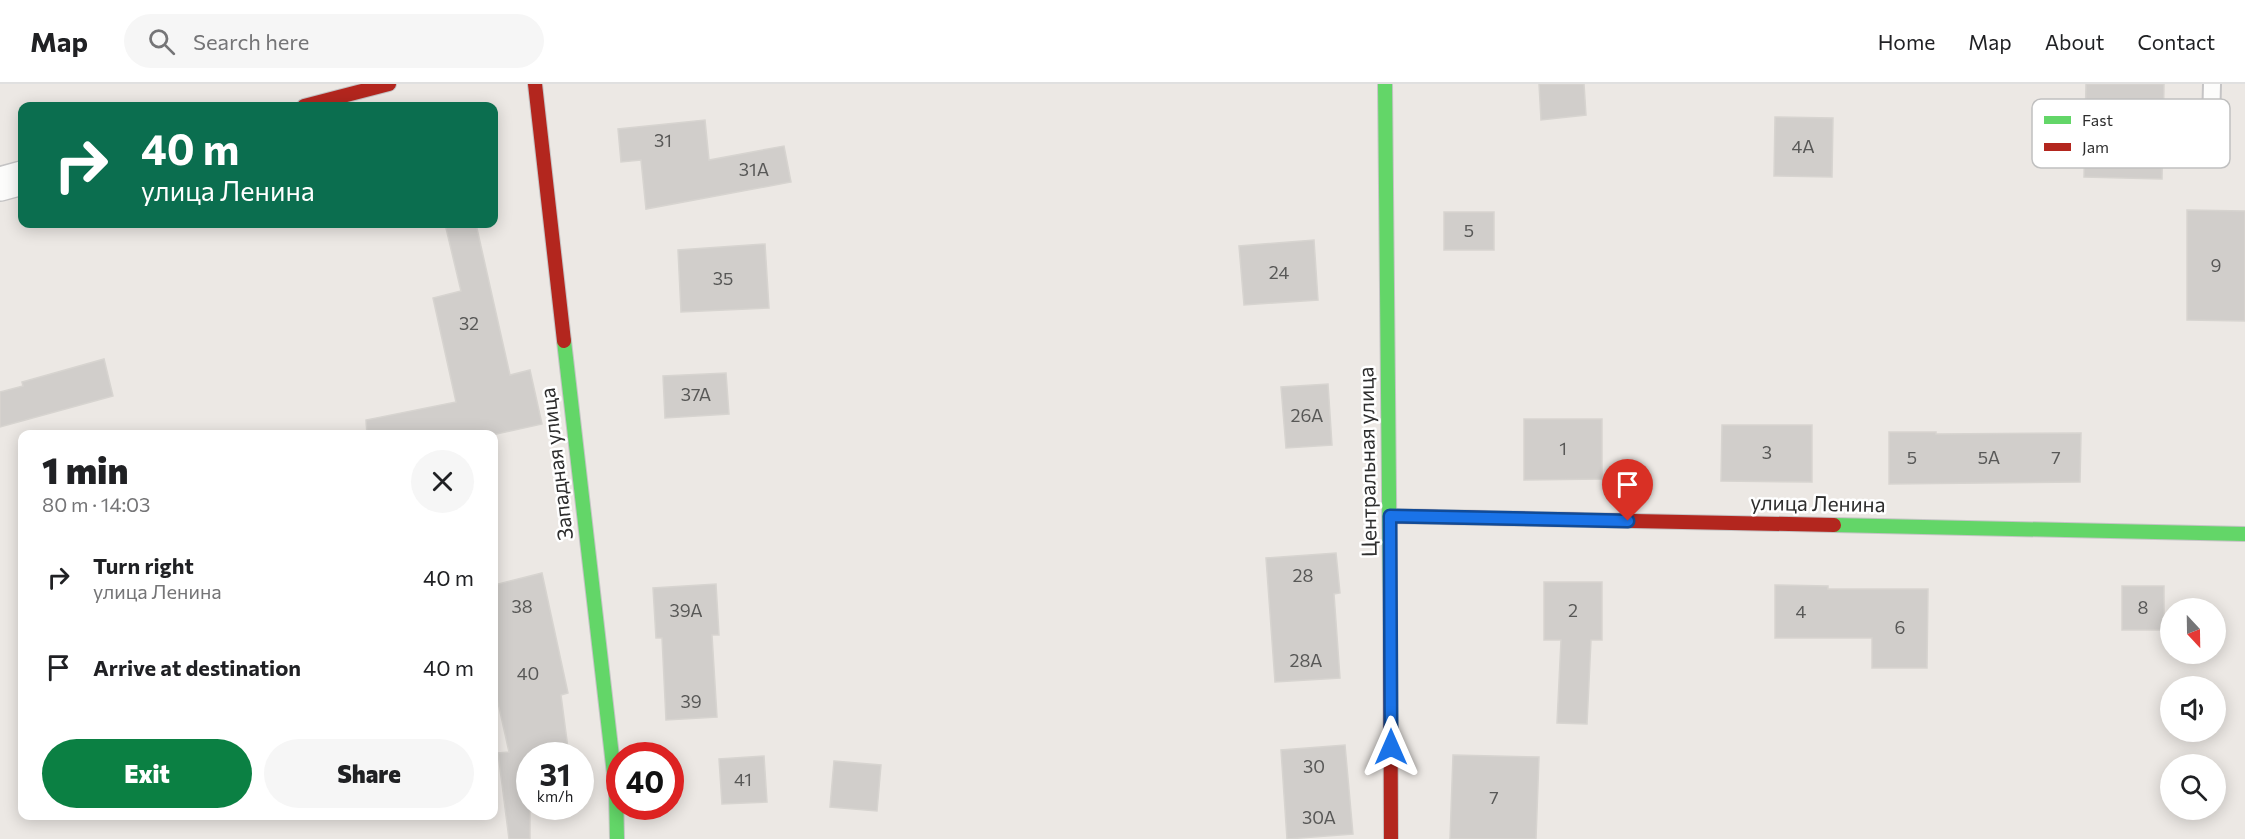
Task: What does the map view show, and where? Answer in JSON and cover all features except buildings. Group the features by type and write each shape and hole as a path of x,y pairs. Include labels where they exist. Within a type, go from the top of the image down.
{"street":[{"path":"319,102 389,84"},
{"name":"Западная улица","path":"535,84 616,791 617,839"},
{"name":"Центральная улица","path":"1385,84 1391,839"},
{"path":"0,184 18,179"},
{"name":"улица Ленина","path":"1390,516 2245,534"}],"lane":[{"path":"2212,84 2212,99"}],"traffic: fast":[{"path":"1385,84 1390,596"},
{"path":"564,341 616,791 617,839"},
{"path":"1834,525 2245,534"}],"traffic: jam":[{"path":"319,102 389,84"},
{"path":"535,84 564,341"},
{"path":"1390,516 1834,525"},
{"path":"1390,596 1391,839"}],"route":[{"path":"1391,747 1390,516 1628,521"}]}
